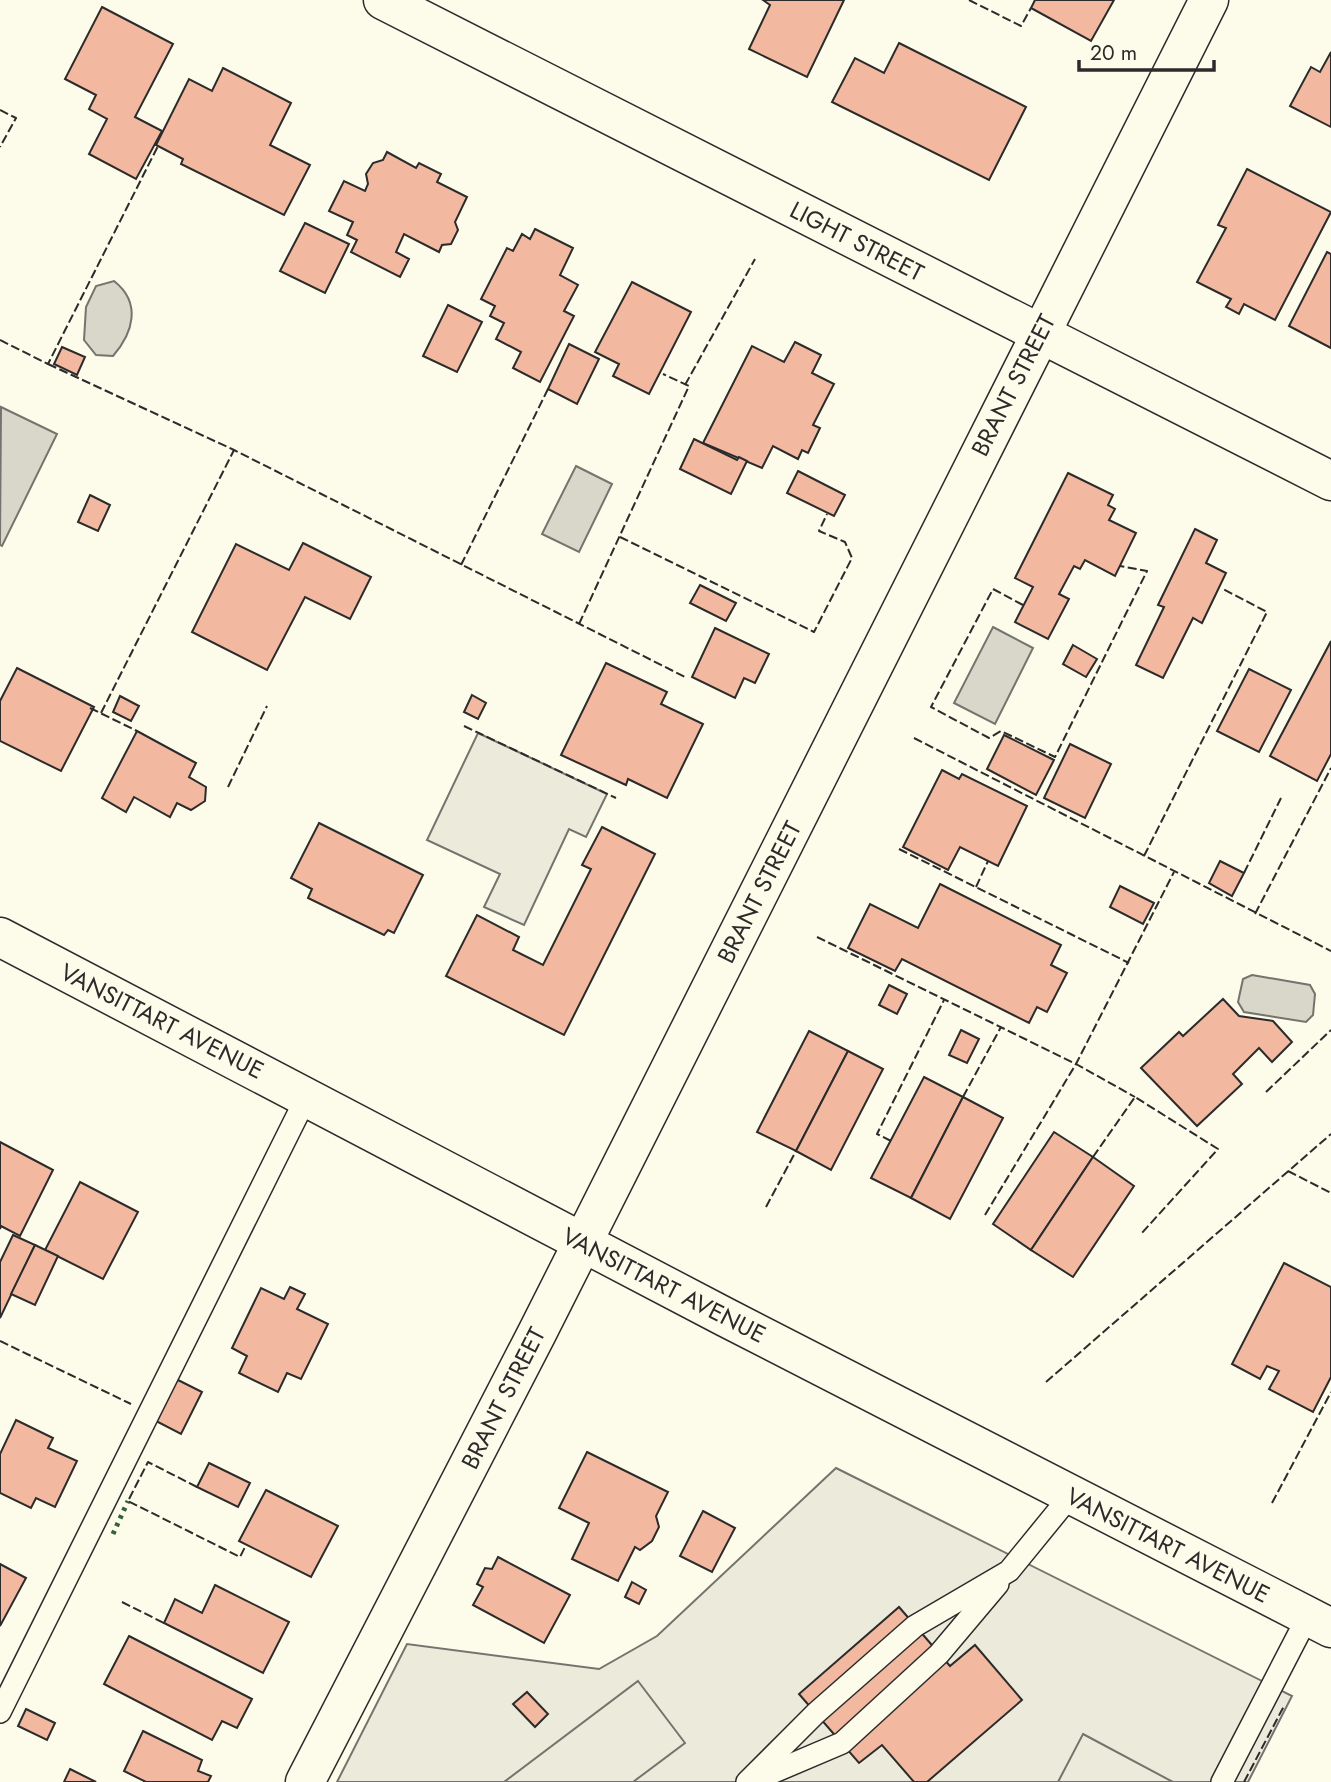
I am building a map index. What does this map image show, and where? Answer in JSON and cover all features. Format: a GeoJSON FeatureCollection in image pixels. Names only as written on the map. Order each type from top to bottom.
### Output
{"type":"FeatureCollection","features":[{"type":"Feature","properties":{"kind":"street","name":"LIGHT STREET"},"geometry":{"type":"LineString","coordinates":[[383,0],[1331,481]]}},
{"type":"Feature","properties":{"kind":"street","name":"BRANT STREET"},"geometry":{"type":"LineString","coordinates":[[305,1782],[583,1243],[1209,0]]}},
{"type":"Feature","properties":{"kind":"street","name":"VANSITTART AVENUE"},"geometry":{"type":"LineString","coordinates":[[0,937],[583,1243],[1320,1622]]}},
{"type":"Feature","properties":{"kind":"lane"},"geometry":{"type":"LineString","coordinates":[[0,1712],[307,1096]]}},
{"type":"Feature","properties":{"kind":"lane"},"geometry":{"type":"LineString","coordinates":[[748,1782],[842,1743],[939,1654],[1071,1495]]}},
{"type":"Feature","properties":{"kind":"lane"},"geometry":{"type":"LineString","coordinates":[[748,1782],[816,1713],[915,1626],[1009,1571]]}},
{"type":"Feature","properties":{"kind":"lane"},"geometry":{"type":"LineString","coordinates":[[1222,1782],[1320,1622]]}},
{"type":"Feature","properties":{"kind":"shaded area"},"geometry":{"type":"Polygon","coordinates":[[[114,281],[128,299],[132,318],[126,338],[113,356],[96,355],[84,340],[86,307],[96,286],[114,281]]]}},
{"type":"Feature","properties":{"kind":"shaded area"},"geometry":{"type":"Polygon","coordinates":[[[1,407],[57,434],[2,546],[0,545],[1,407]]]}},
{"type":"Feature","properties":{"kind":"shaded area"},"geometry":{"type":"Polygon","coordinates":[[[576,466],[612,484],[579,552],[542,534],[576,466]]]}},
{"type":"Feature","properties":{"kind":"shaded area"},"geometry":{"type":"Polygon","coordinates":[[[993,627],[1033,648],[995,724],[954,703],[993,627]]]}},
{"type":"Feature","properties":{"kind":"shaded area"},"geometry":{"type":"Polygon","coordinates":[[[478,733],[607,794],[586,837],[569,829],[524,925],[484,907],[500,874],[427,840],[478,733]]]}},
{"type":"Feature","properties":{"kind":"shaded area"},"geometry":{"type":"Polygon","coordinates":[[[1252,975],[1310,985],[1315,994],[1313,1015],[1306,1022],[1244,1012],[1238,1002],[1243,979],[1252,975]]]}},
{"type":"Feature","properties":{"kind":"shaded area"},"geometry":{"type":"Polygon","coordinates":[[[836,1468],[1292,1696],[1248,1782],[337,1782],[407,1644],[599,1669],[657,1636],[836,1468]]]}},
{"type":"Feature","properties":{"kind":"shaded area"},"geometry":{"type":"Polygon","coordinates":[[[638,1681],[685,1743],[633,1782],[504,1782],[638,1681]]]}},
{"type":"Feature","properties":{"kind":"shaded area"},"geometry":{"type":"Polygon","coordinates":[[[1083,1734],[1173,1782],[1058,1782],[1083,1734]]]}},
{"type":"Feature","properties":{"kind":"building"},"geometry":{"type":"Polygon","coordinates":[[[763,0],[844,0],[807,77],[749,49],[770,5],[763,0]]]}},
{"type":"Feature","properties":{"kind":"building"},"geometry":{"type":"Polygon","coordinates":[[[1035,0],[1114,0],[1091,41],[1031,8],[1035,0]]]}},
{"type":"Feature","properties":{"kind":"building"},"geometry":{"type":"Polygon","coordinates":[[[102,7],[173,44],[135,117],[162,131],[136,179],[89,154],[107,119],[89,109],[96,95],[65,79],[102,7]]]}},
{"type":"Feature","properties":{"kind":"building"},"geometry":{"type":"Polygon","coordinates":[[[899,43],[1026,107],[989,180],[832,102],[855,58],[884,73],[899,43]]]}},
{"type":"Feature","properties":{"kind":"building"},"geometry":{"type":"Polygon","coordinates":[[[1331,52],[1331,127],[1290,106],[1311,67],[1320,72],[1331,52]]]}},
{"type":"Feature","properties":{"kind":"building"},"geometry":{"type":"Polygon","coordinates":[[[223,68],[291,103],[270,145],[310,165],[284,215],[181,164],[183,159],[156,145],[189,79],[212,91],[223,68]]]}},
{"type":"Feature","properties":{"kind":"building"},"geometry":{"type":"Polygon","coordinates":[[[387,152],[416,168],[419,163],[441,174],[437,182],[467,197],[455,222],[458,230],[451,244],[442,245],[439,252],[404,234],[396,252],[409,259],[400,277],[351,252],[357,240],[347,235],[353,222],[329,211],[344,181],[365,191],[368,184],[366,174],[373,163],[383,160],[387,152]]]}},
{"type":"Feature","properties":{"kind":"building"},"geometry":{"type":"Polygon","coordinates":[[[1247,169],[1331,212],[1275,320],[1244,304],[1239,314],[1226,307],[1231,299],[1197,282],[1226,228],[1218,225],[1247,169]]]}},
{"type":"Feature","properties":{"kind":"building"},"geometry":{"type":"Polygon","coordinates":[[[305,223],[349,244],[325,293],[280,271],[305,223]]]}},
{"type":"Feature","properties":{"kind":"building"},"geometry":{"type":"Polygon","coordinates":[[[535,229],[573,248],[560,275],[578,285],[564,311],[574,316],[540,382],[513,368],[521,352],[496,339],[504,323],[490,316],[495,306],[481,299],[507,248],[513,251],[522,234],[530,239],[535,229]]]}},
{"type":"Feature","properties":{"kind":"building"},"geometry":{"type":"Polygon","coordinates":[[[1327,252],[1331,254],[1331,348],[1289,326],[1327,252]]]}},
{"type":"Feature","properties":{"kind":"building"},"geometry":{"type":"Polygon","coordinates":[[[632,282],[691,312],[649,394],[613,376],[619,364],[595,352],[632,282]]]}},
{"type":"Feature","properties":{"kind":"building"},"geometry":{"type":"Polygon","coordinates":[[[448,305],[482,322],[457,372],[423,356],[448,305]]]}},
{"type":"Feature","properties":{"kind":"building"},"geometry":{"type":"Polygon","coordinates":[[[795,342],[821,355],[812,373],[834,384],[813,425],[820,428],[808,453],[802,450],[798,459],[773,446],[762,468],[703,443],[752,346],[784,362],[795,342]]]}},
{"type":"Feature","properties":{"kind":"building"},"geometry":{"type":"Polygon","coordinates":[[[569,344],[599,359],[577,404],[548,389],[569,344]]]}},
{"type":"Feature","properties":{"kind":"building"},"geometry":{"type":"Polygon","coordinates":[[[62,347],[85,357],[77,375],[54,364],[62,347]]]}},
{"type":"Feature","properties":{"kind":"building"},"geometry":{"type":"Polygon","coordinates":[[[694,439],[737,460],[739,457],[747,461],[731,494],[680,469],[694,439]]]}},
{"type":"Feature","properties":{"kind":"building"},"geometry":{"type":"Polygon","coordinates":[[[798,471],[845,495],[834,516],[787,493],[798,471]]]}},
{"type":"Feature","properties":{"kind":"building"},"geometry":{"type":"Polygon","coordinates":[[[1068,473],[1113,495],[1108,505],[1115,509],[1109,520],[1136,533],[1115,576],[1085,560],[1080,569],[1074,566],[1059,594],[1069,599],[1048,639],[1015,622],[1033,587],[1015,578],[1068,473]]]}},
{"type":"Feature","properties":{"kind":"building"},"geometry":{"type":"Polygon","coordinates":[[[90,495],[110,505],[98,531],[78,522],[90,495]]]}},
{"type":"Feature","properties":{"kind":"building"},"geometry":{"type":"Polygon","coordinates":[[[1195,529],[1217,540],[1206,563],[1226,573],[1202,623],[1193,618],[1163,678],[1136,665],[1164,607],[1158,605],[1195,529]]]}},
{"type":"Feature","properties":{"kind":"building"},"geometry":{"type":"Polygon","coordinates":[[[303,543],[371,577],[350,619],[305,597],[267,670],[192,632],[236,544],[289,570],[303,543]]]}},
{"type":"Feature","properties":{"kind":"building"},"geometry":{"type":"Polygon","coordinates":[[[700,585],[736,603],[726,621],[690,603],[700,585]]]}},
{"type":"Feature","properties":{"kind":"building"},"geometry":{"type":"Polygon","coordinates":[[[715,628],[769,654],[755,683],[744,678],[735,698],[692,677],[715,628]]]}},
{"type":"Feature","properties":{"kind":"building"},"geometry":{"type":"Polygon","coordinates":[[[1331,641],[1331,754],[1317,781],[1270,756],[1331,641]]]}},
{"type":"Feature","properties":{"kind":"building"},"geometry":{"type":"Polygon","coordinates":[[[1073,645],[1097,659],[1086,677],[1063,664],[1073,645]]]}},
{"type":"Feature","properties":{"kind":"building"},"geometry":{"type":"Polygon","coordinates":[[[606,663],[667,692],[661,704],[703,724],[667,798],[628,779],[626,785],[561,755],[606,663]]]}},
{"type":"Feature","properties":{"kind":"building"},"geometry":{"type":"Polygon","coordinates":[[[17,668],[94,707],[61,771],[0,741],[0,701],[17,668]]]}},
{"type":"Feature","properties":{"kind":"building"},"geometry":{"type":"Polygon","coordinates":[[[1249,669],[1291,690],[1259,752],[1217,731],[1249,669]]]}},
{"type":"Feature","properties":{"kind":"building"},"geometry":{"type":"Polygon","coordinates":[[[472,695],[486,703],[478,719],[464,712],[472,695]]]}},
{"type":"Feature","properties":{"kind":"building"},"geometry":{"type":"Polygon","coordinates":[[[120,696],[139,706],[131,721],[113,712],[120,696]]]}},
{"type":"Feature","properties":{"kind":"building"},"geometry":{"type":"Polygon","coordinates":[[[137,731],[196,763],[189,777],[206,787],[205,801],[191,810],[177,803],[170,817],[134,797],[126,812],[102,798],[137,731]]]}},
{"type":"Feature","properties":{"kind":"building"},"geometry":{"type":"Polygon","coordinates":[[[1004,735],[1054,760],[1036,795],[987,769],[1004,735]]]}},
{"type":"Feature","properties":{"kind":"building"},"geometry":{"type":"Polygon","coordinates":[[[1070,744],[1111,764],[1085,818],[1044,798],[1070,744]]]}},
{"type":"Feature","properties":{"kind":"building"},"geometry":{"type":"Polygon","coordinates":[[[942,770],[959,779],[962,774],[1027,806],[998,866],[960,847],[948,870],[903,847],[942,770]]]}},
{"type":"Feature","properties":{"kind":"building"},"geometry":{"type":"Polygon","coordinates":[[[319,823],[423,875],[394,933],[388,930],[384,935],[308,898],[312,889],[291,878],[319,823]]]}},
{"type":"Feature","properties":{"kind":"building"},"geometry":{"type":"Polygon","coordinates":[[[602,827],[655,854],[564,1035],[446,976],[477,915],[519,937],[513,950],[543,965],[591,869],[582,865],[602,827]]]}},
{"type":"Feature","properties":{"kind":"building"},"geometry":{"type":"Polygon","coordinates":[[[1220,861],[1244,873],[1232,896],[1209,883],[1220,861]]]}},
{"type":"Feature","properties":{"kind":"building"},"geometry":{"type":"Polygon","coordinates":[[[940,884],[1061,945],[1051,965],[1067,973],[1047,1012],[1037,1007],[1029,1023],[902,959],[895,971],[848,948],[870,904],[918,928],[940,884]]]}},
{"type":"Feature","properties":{"kind":"building"},"geometry":{"type":"Polygon","coordinates":[[[1120,886],[1154,903],[1143,924],[1110,907],[1120,886]]]}},
{"type":"Feature","properties":{"kind":"building"},"geometry":{"type":"Polygon","coordinates":[[[889,985],[907,994],[897,1014],[879,1005],[889,985]]]}},
{"type":"Feature","properties":{"kind":"building"},"geometry":{"type":"Polygon","coordinates":[[[1223,999],[1239,1016],[1273,1021],[1292,1042],[1272,1062],[1259,1048],[1233,1074],[1242,1084],[1197,1126],[1141,1068],[1179,1032],[1183,1036],[1223,999]]]}},
{"type":"Feature","properties":{"kind":"building"},"geometry":{"type":"Polygon","coordinates":[[[961,1030],[979,1039],[967,1063],[949,1055],[961,1030]]]}},
{"type":"Feature","properties":{"kind":"building"},"geometry":{"type":"Polygon","coordinates":[[[809,1031],[848,1051],[796,1151],[757,1132],[809,1031]]]}},
{"type":"Feature","properties":{"kind":"building"},"geometry":{"type":"Polygon","coordinates":[[[848,1051],[883,1069],[831,1170],[796,1151],[848,1051]]]}},
{"type":"Feature","properties":{"kind":"building"},"geometry":{"type":"Polygon","coordinates":[[[924,1077],[963,1097],[911,1198],[871,1178],[924,1077]]]}},
{"type":"Feature","properties":{"kind":"building"},"geometry":{"type":"Polygon","coordinates":[[[963,1097],[1003,1118],[950,1219],[911,1198],[963,1097]]]}},
{"type":"Feature","properties":{"kind":"building"},"geometry":{"type":"Polygon","coordinates":[[[1054,1132],[1093,1157],[1031,1250],[993,1224],[1054,1132]]]}},
{"type":"Feature","properties":{"kind":"building"},"geometry":{"type":"Polygon","coordinates":[[[0,1142],[53,1170],[20,1236],[1,1226],[0,1229],[0,1142]]]}},
{"type":"Feature","properties":{"kind":"building"},"geometry":{"type":"Polygon","coordinates":[[[1093,1157],[1134,1186],[1073,1277],[1031,1250],[1093,1157]]]}},
{"type":"Feature","properties":{"kind":"building"},"geometry":{"type":"Polygon","coordinates":[[[80,1182],[138,1212],[103,1279],[45,1250],[80,1182]]]}},
{"type":"Feature","properties":{"kind":"building"},"geometry":{"type":"Polygon","coordinates":[[[13,1235],[35,1245],[0,1318],[0,1262],[13,1235]]]}},
{"type":"Feature","properties":{"kind":"building"},"geometry":{"type":"Polygon","coordinates":[[[35,1245],[58,1256],[35,1305],[11,1294],[35,1245]]]}},
{"type":"Feature","properties":{"kind":"building"},"geometry":{"type":"Polygon","coordinates":[[[1284,1263],[1331,1287],[1331,1377],[1313,1412],[1269,1389],[1279,1371],[1267,1366],[1260,1379],[1232,1364],[1284,1263]]]}},
{"type":"Feature","properties":{"kind":"building"},"geometry":{"type":"Polygon","coordinates":[[[290,1287],[305,1294],[297,1309],[328,1324],[301,1379],[287,1373],[278,1392],[239,1373],[247,1356],[232,1348],[261,1288],[284,1299],[290,1287]]]}},
{"type":"Feature","properties":{"kind":"building"},"geometry":{"type":"Polygon","coordinates":[[[176,1379],[202,1392],[181,1434],[156,1421],[176,1379]]]}},
{"type":"Feature","properties":{"kind":"building"},"geometry":{"type":"Polygon","coordinates":[[[16,1420],[53,1438],[48,1448],[77,1461],[55,1507],[36,1498],[31,1508],[0,1493],[0,1454],[16,1420]]]}},
{"type":"Feature","properties":{"kind":"building"},"geometry":{"type":"Polygon","coordinates":[[[587,1452],[668,1492],[656,1516],[659,1527],[652,1541],[640,1550],[635,1547],[618,1581],[572,1559],[589,1523],[559,1508],[587,1452]]]}},
{"type":"Feature","properties":{"kind":"building"},"geometry":{"type":"Polygon","coordinates":[[[209,1463],[250,1483],[238,1507],[197,1487],[209,1463]]]}},
{"type":"Feature","properties":{"kind":"building"},"geometry":{"type":"Polygon","coordinates":[[[266,1490],[338,1526],[311,1577],[239,1541],[266,1490]]]}},
{"type":"Feature","properties":{"kind":"building"},"geometry":{"type":"Polygon","coordinates":[[[703,1511],[735,1528],[712,1572],[680,1556],[703,1511]]]}},
{"type":"Feature","properties":{"kind":"building"},"geometry":{"type":"Polygon","coordinates":[[[498,1557],[570,1595],[544,1643],[473,1605],[483,1587],[477,1584],[485,1568],[492,1569],[498,1557]]]}},
{"type":"Feature","properties":{"kind":"building"},"geometry":{"type":"Polygon","coordinates":[[[0,1564],[26,1578],[0,1626],[0,1564]]]}},
{"type":"Feature","properties":{"kind":"building"},"geometry":{"type":"Polygon","coordinates":[[[632,1582],[646,1590],[639,1604],[625,1597],[632,1582]]]}},
{"type":"Feature","properties":{"kind":"building"},"geometry":{"type":"Polygon","coordinates":[[[215,1585],[289,1622],[263,1673],[164,1623],[175,1599],[202,1613],[215,1585]]]}},
{"type":"Feature","properties":{"kind":"building"},"geometry":{"type":"Polygon","coordinates":[[[899,1607],[950,1666],[975,1645],[1022,1700],[927,1782],[914,1782],[882,1745],[859,1763],[799,1694],[899,1607]]]}},
{"type":"Feature","properties":{"kind":"building"},"geometry":{"type":"Polygon","coordinates":[[[129,1636],[252,1699],[237,1728],[222,1721],[212,1740],[104,1684],[129,1636]]]}},
{"type":"Feature","properties":{"kind":"building"},"geometry":{"type":"Polygon","coordinates":[[[527,1692],[548,1714],[535,1727],[513,1704],[527,1692]]]}},
{"type":"Feature","properties":{"kind":"building"},"geometry":{"type":"Polygon","coordinates":[[[26,1709],[55,1723],[47,1740],[18,1726],[26,1709]]]}},
{"type":"Feature","properties":{"kind":"building"},"geometry":{"type":"Polygon","coordinates":[[[143,1731],[202,1760],[198,1771],[211,1776],[208,1782],[146,1782],[124,1771],[143,1731]]]}},
{"type":"Feature","properties":{"kind":"building"},"geometry":{"type":"Polygon","coordinates":[[[70,1769],[96,1782],[64,1782],[70,1769]]]}},
{"type":"Feature","properties":{"kind":"hedge"},"geometry":{"type":"LineString","coordinates":[[113,1534],[128,1501]]}},
{"type":"Feature","properties":{"kind":"fence"},"geometry":{"type":"LineString","coordinates":[[969,0],[1021,26],[1031,8]]}},
{"type":"Feature","properties":{"kind":"fence"},"geometry":{"type":"LineString","coordinates":[[0,110],[16,118],[0,147]]}},
{"type":"Feature","properties":{"kind":"fence"},"geometry":{"type":"LineString","coordinates":[[0,340],[48,364],[158,146]]}},
{"type":"Feature","properties":{"kind":"fence"},"geometry":{"type":"LineString","coordinates":[[685,385],[755,259]]}},
{"type":"Feature","properties":{"kind":"fence"},"geometry":{"type":"LineString","coordinates":[[48,364],[234,450],[687,678]]}},
{"type":"Feature","properties":{"kind":"fence"},"geometry":{"type":"LineString","coordinates":[[579,624],[689,386],[663,374]]}},
{"type":"Feature","properties":{"kind":"fence"},"geometry":{"type":"LineString","coordinates":[[461,565],[548,389]]}},
{"type":"Feature","properties":{"kind":"fence"},"geometry":{"type":"LineString","coordinates":[[101,713],[234,450]]}},
{"type":"Feature","properties":{"kind":"fence"},"geometry":{"type":"LineString","coordinates":[[620,537],[814,632],[852,558],[845,542],[819,531],[827,514]]}},
{"type":"Feature","properties":{"kind":"fence"},"geometry":{"type":"LineString","coordinates":[[1023,605],[993,589],[931,707],[989,738],[1001,731],[1055,757],[1147,571],[1120,566]]}},
{"type":"Feature","properties":{"kind":"fence"},"geometry":{"type":"LineString","coordinates":[[1144,856],[1267,612],[1223,589]]}},
{"type":"Feature","properties":{"kind":"fence"},"geometry":{"type":"LineString","coordinates":[[228,787],[267,706]]}},
{"type":"Feature","properties":{"kind":"fence"},"geometry":{"type":"LineString","coordinates":[[90,708],[137,731]]}},
{"type":"Feature","properties":{"kind":"fence"},"geometry":{"type":"LineString","coordinates":[[464,726],[616,798]]}},
{"type":"Feature","properties":{"kind":"fence"},"geometry":{"type":"LineString","coordinates":[[914,738],[1331,951]]}},
{"type":"Feature","properties":{"kind":"fence"},"geometry":{"type":"LineString","coordinates":[[1255,914],[1331,768]]}},
{"type":"Feature","properties":{"kind":"fence"},"geometry":{"type":"LineString","coordinates":[[1244,873],[1281,798]]}},
{"type":"Feature","properties":{"kind":"fence"},"geometry":{"type":"LineString","coordinates":[[899,849],[1129,963]]}},
{"type":"Feature","properties":{"kind":"fence"},"geometry":{"type":"LineString","coordinates":[[976,887],[988,861]]}},
{"type":"Feature","properties":{"kind":"fence"},"geometry":{"type":"LineString","coordinates":[[985,1215],[1076,1064],[1174,872]]}},
{"type":"Feature","properties":{"kind":"fence"},"geometry":{"type":"LineString","coordinates":[[817,937],[1076,1064],[1135,1097]]}},
{"type":"Feature","properties":{"kind":"fence"},"geometry":{"type":"LineString","coordinates":[[891,1141],[877,1134],[944,1000]]}},
{"type":"Feature","properties":{"kind":"fence"},"geometry":{"type":"LineString","coordinates":[[963,1097],[1001,1027]]}},
{"type":"Feature","properties":{"kind":"fence"},"geometry":{"type":"LineString","coordinates":[[1266,1092],[1331,1030]]}},
{"type":"Feature","properties":{"kind":"fence"},"geometry":{"type":"LineString","coordinates":[[1093,1157],[1135,1097],[1218,1149],[1141,1234]]}},
{"type":"Feature","properties":{"kind":"fence"},"geometry":{"type":"LineString","coordinates":[[1046,1382],[1331,1134]]}},
{"type":"Feature","properties":{"kind":"fence"},"geometry":{"type":"LineString","coordinates":[[766,1207],[796,1151]]}},
{"type":"Feature","properties":{"kind":"fence"},"geometry":{"type":"LineString","coordinates":[[1288,1171],[1331,1193]]}},
{"type":"Feature","properties":{"kind":"fence"},"geometry":{"type":"LineString","coordinates":[[0,1341],[131,1404]]}},
{"type":"Feature","properties":{"kind":"fence"},"geometry":{"type":"LineString","coordinates":[[1272,1503],[1331,1392]]}},
{"type":"Feature","properties":{"kind":"fence"},"geometry":{"type":"LineString","coordinates":[[197,1487],[148,1462],[128,1501],[240,1557],[246,1545]]}},
{"type":"Feature","properties":{"kind":"fence"},"geometry":{"type":"LineString","coordinates":[[122,1602],[164,1623]]}},
{"type":"Feature","properties":{"kind":"fence"},"geometry":{"type":"LineString","coordinates":[[1244,1782],[1284,1706]]}}]}
